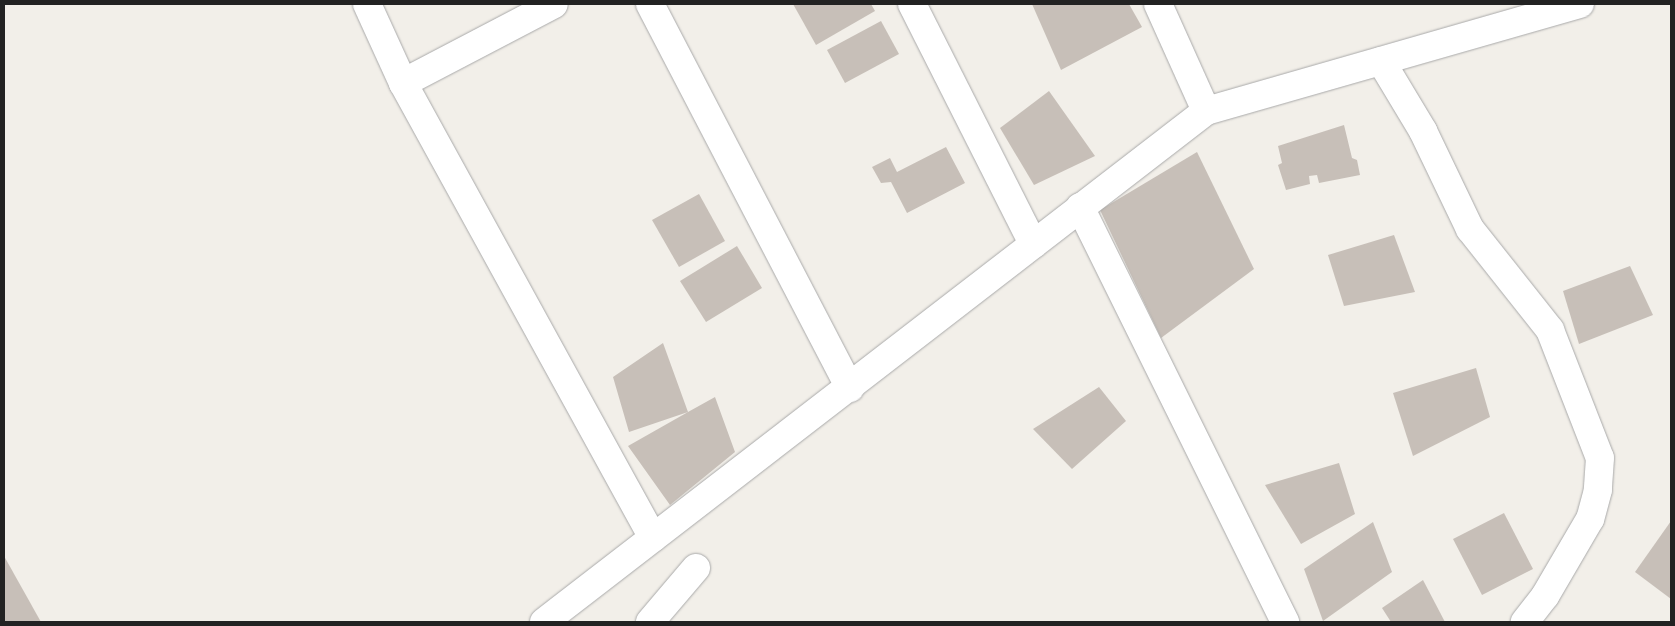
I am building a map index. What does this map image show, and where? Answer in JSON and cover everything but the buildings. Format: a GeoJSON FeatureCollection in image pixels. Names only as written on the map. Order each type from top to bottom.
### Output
{"type":"FeatureCollection","features":[{"type":"Feature","properties":{"kind":"street"},"geometry":{"type":"LineString","coordinates":[[367,4],[403,83],[653,538]]}},
{"type":"Feature","properties":{"kind":"street"},"geometry":{"type":"LineString","coordinates":[[403,83],[554,4]]}},
{"type":"Feature","properties":{"kind":"street"},"geometry":{"type":"LineString","coordinates":[[650,4],[850,388]]}},
{"type":"Feature","properties":{"kind":"street"},"geometry":{"type":"LineString","coordinates":[[912,4],[1032,244]]}},
{"type":"Feature","properties":{"kind":"street"},"geometry":{"type":"LineString","coordinates":[[1158,4],[1206,111]]}},
{"type":"Feature","properties":{"kind":"street"},"geometry":{"type":"LineString","coordinates":[[544,622],[850,388],[1032,244],[1206,111],[1580,4]]}},
{"type":"Feature","properties":{"kind":"street"},"geometry":{"type":"LineString","coordinates":[[1381,60],[1423,131],[1470,229],[1550,330],[1600,458],[1598,490],[1590,519],[1550,588],[1525,622]]}},
{"type":"Feature","properties":{"kind":"street"},"geometry":{"type":"LineString","coordinates":[[1080,207],[1285,622]]}},
{"type":"Feature","properties":{"kind":"street"},"geometry":{"type":"LineString","coordinates":[[650,622],[696,568]]}}]}
